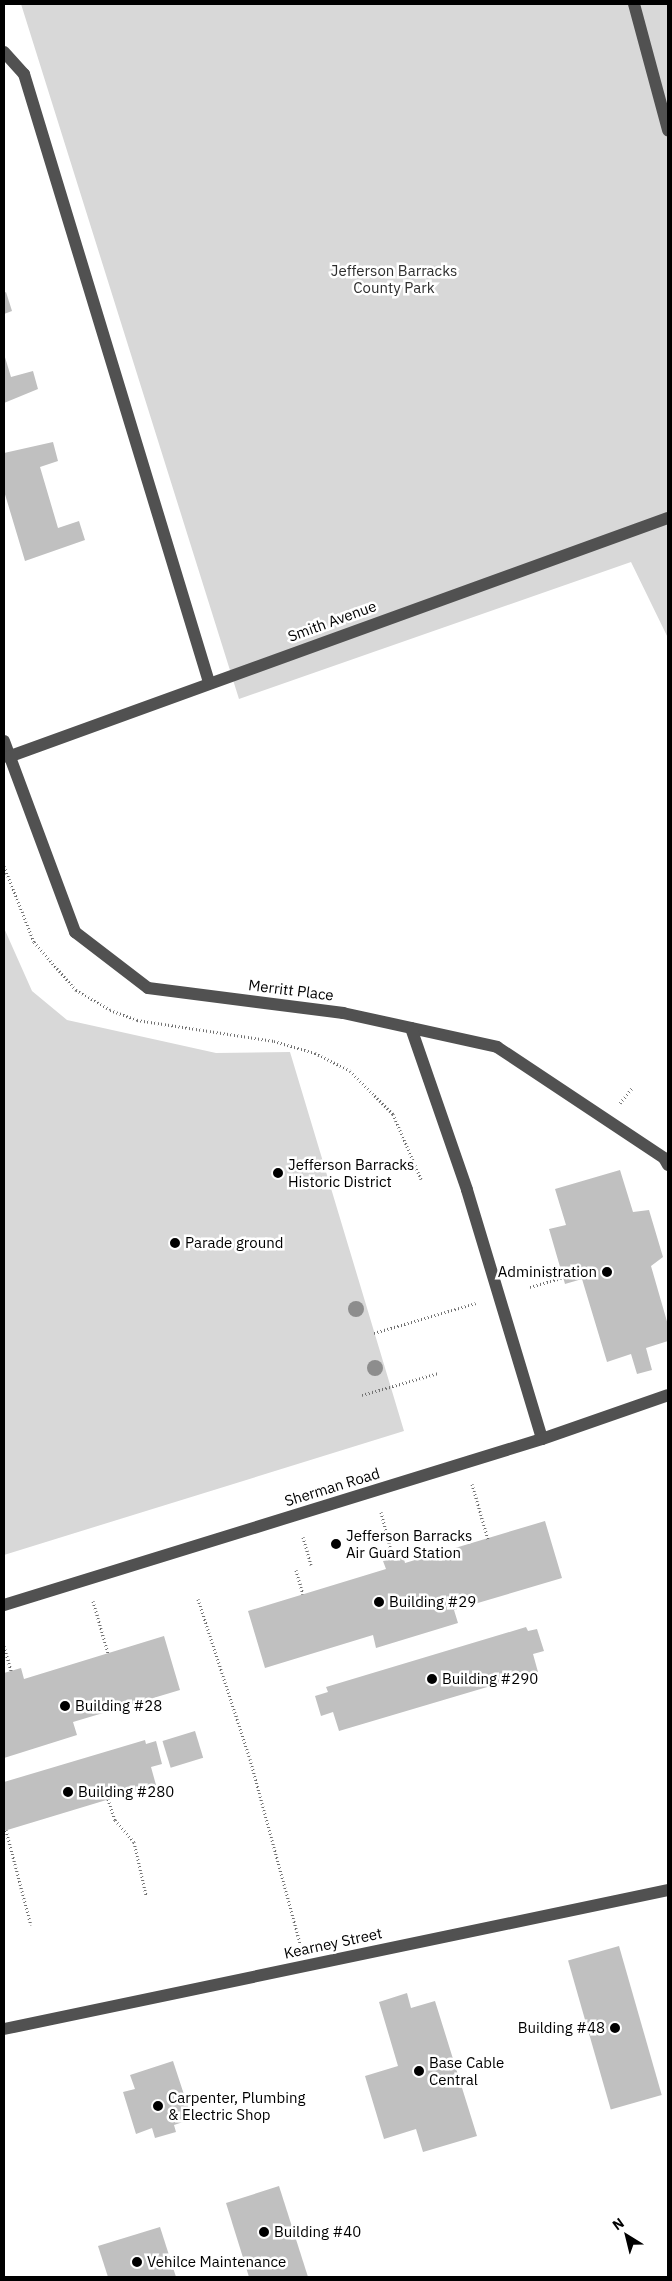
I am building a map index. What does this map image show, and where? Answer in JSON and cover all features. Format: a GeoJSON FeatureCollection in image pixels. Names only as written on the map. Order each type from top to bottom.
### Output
{"type":"FeatureCollection","features":[{"type":"Feature","properties":{"kind":"street"},"geometry":{"type":"LineString","coordinates":[[634,4],[668,130]]}},
{"type":"Feature","properties":{"kind":"street"},"geometry":{"type":"LineString","coordinates":[[4,52],[24,74],[209,682]]}},
{"type":"Feature","properties":{"kind":"street","name":"Smith Avenue"},"geometry":{"type":"LineString","coordinates":[[8,757],[209,682],[668,518]]}},
{"type":"Feature","properties":{"kind":"street","name":"Merritt Place"},"geometry":{"type":"LineString","coordinates":[[4,742],[8,757],[75,932],[148,988],[343,1013],[497,1047],[664,1158],[668,1165]]}},
{"type":"Feature","properties":{"kind":"street"},"geometry":{"type":"LineString","coordinates":[[411,1028],[467,1190],[542,1439]]}},
{"type":"Feature","properties":{"kind":"street","name":"Sherman Road"},"geometry":{"type":"LineString","coordinates":[[4,1606],[466,1461],[542,1439],[668,1395]]}},
{"type":"Feature","properties":{"kind":"street","name":"Kearney Street"},"geometry":{"type":"LineString","coordinates":[[4,2029],[668,1890]]}},
{"type":"Feature","properties":{"kind":"path"},"geometry":{"type":"LineString","coordinates":[[4,866],[34,942],[76,990],[110,1010],[137,1020],[274,1041],[314,1053],[350,1071],[392,1114],[421,1179]]}},
{"type":"Feature","properties":{"kind":"path"},"geometry":{"type":"LineString","coordinates":[[619,1104],[632,1088]]}},
{"type":"Feature","properties":{"kind":"path"},"geometry":{"type":"LineString","coordinates":[[530,1287],[564,1277]]}},
{"type":"Feature","properties":{"kind":"path"},"geometry":{"type":"LineString","coordinates":[[374,1333],[476,1303]]}},
{"type":"Feature","properties":{"kind":"path"},"geometry":{"type":"LineString","coordinates":[[362,1395],[438,1373]]}},
{"type":"Feature","properties":{"kind":"path"},"geometry":{"type":"LineString","coordinates":[[466,1461],[488,1538]]}},
{"type":"Feature","properties":{"kind":"path"},"geometry":{"type":"LineString","coordinates":[[374,1491],[393,1558]]}},
{"type":"Feature","properties":{"kind":"path"},"geometry":{"type":"LineString","coordinates":[[296,1515],[311,1565]]}},
{"type":"Feature","properties":{"kind":"path"},"geometry":{"type":"LineString","coordinates":[[296,1570],[303,1594]]}},
{"type":"Feature","properties":{"kind":"path"},"geometry":{"type":"LineString","coordinates":[[87,1580],[108,1653]]}},
{"type":"Feature","properties":{"kind":"path"},"geometry":{"type":"LineString","coordinates":[[198,1598],[250,1759],[306,1966]]}},
{"type":"Feature","properties":{"kind":"path"},"geometry":{"type":"LineString","coordinates":[[4,1646],[11,1671]]}},
{"type":"Feature","properties":{"kind":"path"},"geometry":{"type":"LineString","coordinates":[[108,1800],[115,1820],[134,1842],[146,1895]]}},
{"type":"Feature","properties":{"kind":"path"},"geometry":{"type":"LineString","coordinates":[[6,1830],[30,1925]]}},
{"type":"Feature","properties":{"kind":"green space","name":"Jefferson Barracks County Park"},"geometry":{"type":"Polygon","coordinates":[[[21,4],[668,4],[668,638],[631,562],[239,699],[21,4]]]}},
{"type":"Feature","properties":{"kind":"green space","name":"Parade ground"},"geometry":{"type":"Polygon","coordinates":[[[4,928],[32,991],[67,1020],[216,1053],[290,1052],[404,1431],[4,1555],[4,928]]]}},
{"type":"Feature","properties":{"kind":"building"},"geometry":{"type":"Polygon","coordinates":[[[6,292],[12,311],[4,314],[4,293],[6,292]]]}},
{"type":"Feature","properties":{"kind":"building"},"geometry":{"type":"Polygon","coordinates":[[[4,354],[11,377],[33,371],[38,389],[4,403],[4,354]]]}},
{"type":"Feature","properties":{"kind":"building"},"geometry":{"type":"Polygon","coordinates":[[[53,442],[58,461],[40,467],[58,528],[79,521],[85,540],[25,561],[4,491],[4,453],[53,442]]]}},
{"type":"Feature","properties":{"kind":"building","name":"Administration"},"geometry":{"type":"Polygon","coordinates":[[[620,1170],[633,1212],[649,1210],[663,1257],[651,1266],[668,1325],[668,1341],[646,1348],[652,1370],[637,1374],[631,1354],[607,1362],[582,1279],[565,1284],[549,1229],[566,1225],[555,1189],[620,1170]]]}},
{"type":"Feature","properties":{"kind":"building","name":"Building #29"},"geometry":{"type":"Polygon","coordinates":[[[545,1521],[562,1578],[454,1610],[458,1623],[376,1648],[373,1635],[265,1668],[248,1611],[386,1569],[383,1561],[403,1555],[405,1563],[545,1521]]]}},
{"type":"Feature","properties":{"kind":"building","name":"Building #290"},"geometry":{"type":"Polygon","coordinates":[[[526,1627],[528,1631],[537,1629],[544,1651],[533,1654],[538,1672],[339,1731],[333,1712],[321,1716],[315,1696],[328,1692],[326,1687],[526,1627]]]}},
{"type":"Feature","properties":{"kind":"building","name":"Building #28"},"geometry":{"type":"Polygon","coordinates":[[[164,1636],[180,1690],[73,1722],[77,1735],[4,1758],[4,1673],[21,1668],[24,1679],[164,1636]]]}},
{"type":"Feature","properties":{"kind":"building"},"geometry":{"type":"Polygon","coordinates":[[[195,1731],[203,1758],[171,1768],[162,1741],[195,1731]]]}},
{"type":"Feature","properties":{"kind":"building","name":"Building #280"},"geometry":{"type":"Polygon","coordinates":[[[145,1740],[146,1744],[156,1741],[162,1764],[151,1767],[156,1785],[4,1831],[4,1782],[145,1740]]]}},
{"type":"Feature","properties":{"kind":"building","name":"Building #48"},"geometry":{"type":"Polygon","coordinates":[[[619,1946],[662,2095],[611,2110],[568,1961],[619,1946]]]}},
{"type":"Feature","properties":{"kind":"building","name":"Base Cable Central"},"geometry":{"type":"Polygon","coordinates":[[[407,1993],[411,2008],[435,2001],[477,2136],[423,2152],[416,2129],[384,2139],[365,2076],[398,2066],[379,2002],[407,1993]]]}},
{"type":"Feature","properties":{"kind":"building","name":"Carpenter, Plumbing & Electric Shop"},"geometry":{"type":"Polygon","coordinates":[[[173,2061],[192,2119],[174,2125],[176,2132],[155,2138],[152,2128],[136,2134],[123,2092],[135,2089],[130,2075],[173,2061]]]}},
{"type":"Feature","properties":{"kind":"building","name":"Building #40"},"geometry":{"type":"Polygon","coordinates":[[[279,2186],[308,2277],[249,2277],[226,2203],[279,2186]]]}},
{"type":"Feature","properties":{"kind":"building","name":"Vehilce Maintenance"},"geometry":{"type":"Polygon","coordinates":[[[160,2227],[176,2277],[108,2277],[98,2246],[160,2227]]]}},
{"type":"Feature","properties":{"kind":"place","name":"Jefferson Barracks Historic District"},"geometry":{"type":"Point","coordinates":[278,1173]}},
{"type":"Feature","properties":{"kind":"place","name":"Parade ground"},"geometry":{"type":"Point","coordinates":[175,1243]}},
{"type":"Feature","properties":{"kind":"place","name":"Administration"},"geometry":{"type":"Point","coordinates":[607,1272]}},
{"type":"Feature","properties":{"kind":"place","name":"Jefferson Barracks Air Guard Station"},"geometry":{"type":"Point","coordinates":[336,1544]}},
{"type":"Feature","properties":{"kind":"place","name":"Building #29"},"geometry":{"type":"Point","coordinates":[379,1602]}},
{"type":"Feature","properties":{"kind":"place","name":"Building #290"},"geometry":{"type":"Point","coordinates":[432,1679]}},
{"type":"Feature","properties":{"kind":"place","name":"Building #28"},"geometry":{"type":"Point","coordinates":[65,1706]}},
{"type":"Feature","properties":{"kind":"place","name":"Building #280"},"geometry":{"type":"Point","coordinates":[68,1792]}},
{"type":"Feature","properties":{"kind":"place","name":"Building #48"},"geometry":{"type":"Point","coordinates":[615,2028]}},
{"type":"Feature","properties":{"kind":"place","name":"Base Cable Central"},"geometry":{"type":"Point","coordinates":[419,2071]}},
{"type":"Feature","properties":{"kind":"place","name":"Carpenter, Plumbing & Electric Shop"},"geometry":{"type":"Point","coordinates":[158,2106]}},
{"type":"Feature","properties":{"kind":"place","name":"Building #40"},"geometry":{"type":"Point","coordinates":[264,2232]}},
{"type":"Feature","properties":{"kind":"place","name":"Vehilce Maintenance"},"geometry":{"type":"Point","coordinates":[137,2262]}}]}
